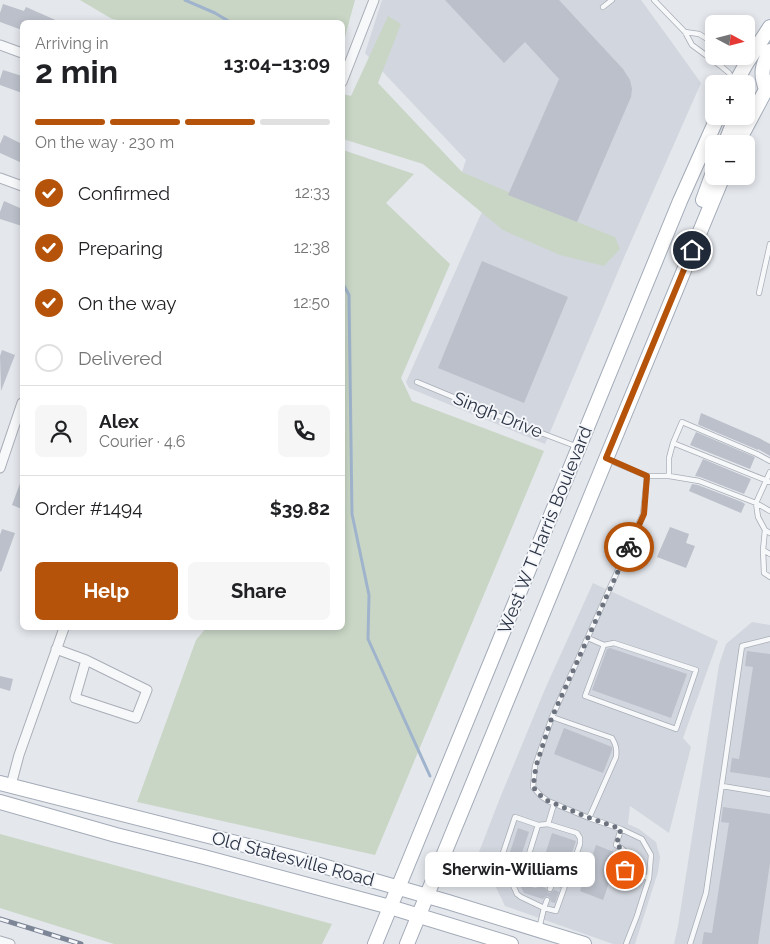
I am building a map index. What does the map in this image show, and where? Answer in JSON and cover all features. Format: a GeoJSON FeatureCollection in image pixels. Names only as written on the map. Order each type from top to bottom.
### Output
{"type":"FeatureCollection","features":[{"type":"Feature","properties":{"kind":"main road"},"geometry":{"type":"LineString","coordinates":[[755,44],[770,27]]}},
{"type":"Feature","properties":{"kind":"main road"},"geometry":{"type":"LineString","coordinates":[[742,135],[769,88],[762,76],[765,61],[770,51]]}},
{"type":"Feature","properties":{"kind":"main road","name":"West W T Harris Boulevard"},"geometry":{"type":"LineString","coordinates":[[375,944],[680,201],[714,125]]}},
{"type":"Feature","properties":{"kind":"main road"},"geometry":{"type":"LineString","coordinates":[[684,268],[709,185]]}},
{"type":"Feature","properties":{"kind":"main road","name":"West W T Harris Boulevard"},"geometry":{"type":"LineString","coordinates":[[408,944],[719,185]]}},
{"type":"Feature","properties":{"kind":"main road","name":"Old Statesville Road"},"geometry":{"type":"LineString","coordinates":[[5,784],[295,858],[584,944]]}},
{"type":"Feature","properties":{"kind":"main road","name":"Old Statesville Road"},"geometry":{"type":"LineString","coordinates":[[0,802],[116,835],[390,907],[511,944]]}},
{"type":"Feature","properties":{"kind":"street"},"geometry":{"type":"LineString","coordinates":[[345,74],[374,0]]}},
{"type":"Feature","properties":{"kind":"street"},"geometry":{"type":"LineString","coordinates":[[0,45],[20,52]]}},
{"type":"Feature","properties":{"kind":"street"},"geometry":{"type":"LineString","coordinates":[[0,178],[20,185]]}},
{"type":"Feature","properties":{"kind":"street"},"geometry":{"type":"LineString","coordinates":[[0,468],[20,409]]}},
{"type":"Feature","properties":{"kind":"street"},"geometry":{"type":"LineString","coordinates":[[5,784],[19,755],[63,630]]}},
{"type":"Feature","properties":{"kind":"street"},"geometry":{"type":"LineString","coordinates":[[56,649],[86,660],[147,690],[136,718],[75,698],[86,660]]}},
{"type":"Feature","properties":{"kind":"street"},"geometry":{"type":"LineString","coordinates":[[0,940],[10,944]]}},
{"type":"Feature","properties":{"kind":"lane"},"geometry":{"type":"LineString","coordinates":[[603,7],[612,0]]}},
{"type":"Feature","properties":{"kind":"lane"},"geometry":{"type":"LineString","coordinates":[[654,0],[686,32],[692,45],[722,66],[729,75]]}},
{"type":"Feature","properties":{"kind":"lane"},"geometry":{"type":"LineString","coordinates":[[686,32],[699,34],[705,38]]}},
{"type":"Feature","properties":{"kind":"lane"},"geometry":{"type":"LineString","coordinates":[[759,293],[770,244]]}},
{"type":"Feature","properties":{"kind":"lane","name":"Singh Drive"},"geometry":{"type":"LineString","coordinates":[[416,382],[579,447]]}},
{"type":"Feature","properties":{"kind":"lane"},"geometry":{"type":"LineString","coordinates":[[669,476],[669,458],[682,422],[757,454],[770,462]]}},
{"type":"Feature","properties":{"kind":"lane"},"geometry":{"type":"LineString","coordinates":[[673,443],[768,482]]}},
{"type":"Feature","properties":{"kind":"lane"},"geometry":{"type":"LineString","coordinates":[[606,458],[647,476],[669,476],[699,481],[756,503],[770,511]]}},
{"type":"Feature","properties":{"kind":"lane"},"geometry":{"type":"LineString","coordinates":[[770,472],[768,482],[756,503],[758,517],[768,531],[763,550],[764,573],[770,577]]}},
{"type":"Feature","properties":{"kind":"lane"},"geometry":{"type":"LineString","coordinates":[[626,944],[649,878],[651,855],[642,839],[621,829],[554,804],[541,796],[533,787],[536,766],[552,717],[644,514],[647,476]]}},
{"type":"Feature","properties":{"kind":"lane"},"geometry":{"type":"LineString","coordinates":[[763,550],[770,554]]}},
{"type":"Feature","properties":{"kind":"lane"},"geometry":{"type":"LineString","coordinates":[[588,638],[604,645],[614,643],[696,670],[676,729],[584,696],[604,645]]}},
{"type":"Feature","properties":{"kind":"lane"},"geometry":{"type":"LineString","coordinates":[[690,944],[706,893],[742,646],[770,639]]}},
{"type":"Feature","properties":{"kind":"lane"},"geometry":{"type":"LineString","coordinates":[[552,717],[612,738],[616,744],[616,757],[590,818]]}},
{"type":"Feature","properties":{"kind":"lane"},"geometry":{"type":"LineString","coordinates":[[722,786],[770,794]]}},
{"type":"Feature","properties":{"kind":"lane"},"geometry":{"type":"LineString","coordinates":[[548,824],[554,804]]}},
{"type":"Feature","properties":{"kind":"lane"},"geometry":{"type":"LineString","coordinates":[[515,817],[538,825],[548,824],[577,833],[580,838],[580,844],[556,911],[544,908],[517,894],[512,877],[501,859],[515,817]]}},
{"type":"Feature","properties":{"kind":"lane"},"geometry":{"type":"LineString","coordinates":[[532,860],[529,854],[538,825]]}},
{"type":"Feature","properties":{"kind":"lane"},"geometry":{"type":"LineString","coordinates":[[621,829],[616,845],[627,854],[628,861],[625,870],[649,878]]}},
{"type":"Feature","properties":{"kind":"lane"},"geometry":{"type":"LineString","coordinates":[[508,837],[514,839]]}},
{"type":"Feature","properties":{"kind":"lane"},"geometry":{"type":"LineString","coordinates":[[526,842],[532,844]]}},
{"type":"Feature","properties":{"kind":"lane"},"geometry":{"type":"LineString","coordinates":[[503,852],[510,853]]}},
{"type":"Feature","properties":{"kind":"lane"},"geometry":{"type":"LineString","coordinates":[[522,855],[529,854]]}},
{"type":"Feature","properties":{"kind":"lane"},"geometry":{"type":"LineString","coordinates":[[535,884],[540,875],[565,886]]}},
{"type":"Feature","properties":{"kind":"lane"},"geometry":{"type":"LineString","coordinates":[[550,889],[553,882]]}},
{"type":"Feature","properties":{"kind":"lane"},"geometry":{"type":"LineString","coordinates":[[528,900],[530,895]]}},
{"type":"Feature","properties":{"kind":"lane"},"geometry":{"type":"LineString","coordinates":[[539,930],[547,900]]}},
{"type":"Feature","properties":{"kind":"shaded area"},"geometry":{"type":"Polygon","coordinates":[[[382,0],[641,0],[701,83],[625,255],[545,444],[409,388],[406,382],[493,187],[462,172],[466,160],[365,53],[382,0]]]}},
{"type":"Feature","properties":{"kind":"shaded area"},"geometry":{"type":"Polygon","coordinates":[[[593,583],[718,641],[683,738],[691,747],[669,833],[630,806],[628,824],[639,829],[656,842],[660,857],[658,872],[635,944],[613,944],[505,906],[479,852],[545,689],[593,583]]]}},
{"type":"Feature","properties":{"kind":"shaded area"},"geometry":{"type":"Polygon","coordinates":[[[752,622],[770,625],[770,944],[674,944],[719,665],[726,644],[752,622]]]}},
{"type":"Feature","properties":{"kind":"green space"},"geometry":{"type":"Polygon","coordinates":[[[80,0],[355,0],[345,37],[345,20],[112,19],[80,0]]]}},
{"type":"Feature","properties":{"kind":"green space"},"geometry":{"type":"Polygon","coordinates":[[[388,16],[401,24],[378,83],[462,172],[615,237],[620,249],[604,266],[560,255],[503,230],[423,164],[345,140],[345,95],[351,96],[388,16]]]}},
{"type":"Feature","properties":{"kind":"green space"},"geometry":{"type":"Polygon","coordinates":[[[345,151],[414,174],[386,203],[450,264],[401,378],[412,401],[544,451],[375,855],[137,802],[196,640],[204,630],[345,630],[345,151]]]}},
{"type":"Feature","properties":{"kind":"green space"},"geometry":{"type":"Polygon","coordinates":[[[0,834],[332,924],[322,944],[114,944],[0,908],[0,834]]]}},
{"type":"Feature","properties":{"kind":"building"},"geometry":{"type":"Polygon","coordinates":[[[445,0],[559,0],[623,69],[630,80],[631,97],[577,222],[508,195],[559,79],[525,42],[504,63],[445,0]]]}},
{"type":"Feature","properties":{"kind":"building"},"geometry":{"type":"Polygon","coordinates":[[[3,4],[24,11],[26,7],[55,20],[20,20],[20,29],[0,22],[3,4]]]}},
{"type":"Feature","properties":{"kind":"building"},"geometry":{"type":"Polygon","coordinates":[[[3,70],[20,75],[20,92],[0,85],[3,70]]]}},
{"type":"Feature","properties":{"kind":"building"},"geometry":{"type":"Polygon","coordinates":[[[4,135],[20,143],[20,162],[0,153],[0,144],[4,135]]]}},
{"type":"Feature","properties":{"kind":"building"},"geometry":{"type":"Polygon","coordinates":[[[4,201],[20,208],[20,225],[0,219],[0,212],[4,201]]]}},
{"type":"Feature","properties":{"kind":"building"},"geometry":{"type":"Polygon","coordinates":[[[482,261],[568,297],[524,403],[438,368],[482,261]]]}},
{"type":"Feature","properties":{"kind":"building"},"geometry":{"type":"Polygon","coordinates":[[[2,350],[15,355],[1,391],[0,356],[2,350]]]}},
{"type":"Feature","properties":{"kind":"building"},"geometry":{"type":"Polygon","coordinates":[[[701,413],[770,444],[770,456],[758,449],[699,425],[701,413]]]}},
{"type":"Feature","properties":{"kind":"building"},"geometry":{"type":"Polygon","coordinates":[[[696,432],[755,457],[750,469],[690,445],[696,432]]]}},
{"type":"Feature","properties":{"kind":"building"},"geometry":{"type":"Polygon","coordinates":[[[703,459],[751,479],[744,494],[695,476],[703,459]]]}},
{"type":"Feature","properties":{"kind":"building"},"geometry":{"type":"Polygon","coordinates":[[[20,483],[20,508],[12,505],[20,483]]]}},
{"type":"Feature","properties":{"kind":"building"},"geometry":{"type":"Polygon","coordinates":[[[692,484],[742,502],[745,504],[741,513],[689,491],[692,484]]]}},
{"type":"Feature","properties":{"kind":"building"},"geometry":{"type":"Polygon","coordinates":[[[670,527],[689,534],[686,543],[695,546],[686,568],[657,557],[670,527]]]}},
{"type":"Feature","properties":{"kind":"building"},"geometry":{"type":"Polygon","coordinates":[[[2,529],[15,533],[1,572],[0,535],[2,529]]]}},
{"type":"Feature","properties":{"kind":"building"},"geometry":{"type":"Polygon","coordinates":[[[610,648],[687,674],[671,718],[592,690],[607,649],[610,648]]]}},
{"type":"Feature","properties":{"kind":"building"},"geometry":{"type":"Polygon","coordinates":[[[747,651],[770,654],[770,778],[730,772],[732,758],[739,759],[753,667],[745,666],[747,651]]]}},
{"type":"Feature","properties":{"kind":"building"},"geometry":{"type":"Polygon","coordinates":[[[0,676],[13,679],[10,691],[0,688],[0,676]]]}},
{"type":"Feature","properties":{"kind":"building"},"geometry":{"type":"Polygon","coordinates":[[[564,728],[612,747],[603,773],[554,754],[564,728]]]}},
{"type":"Feature","properties":{"kind":"building"},"geometry":{"type":"Polygon","coordinates":[[[723,807],[770,814],[770,863],[758,944],[702,944],[704,932],[712,933],[729,823],[721,822],[723,807]]]}},
{"type":"Feature","properties":{"kind":"building"},"geometry":{"type":"Polygon","coordinates":[[[518,828],[529,832],[517,868],[529,862],[531,864],[534,863],[536,858],[546,852],[552,833],[576,841],[566,870],[553,866],[543,871],[538,869],[535,875],[523,880],[531,883],[531,886],[534,888],[539,886],[546,888],[549,893],[554,890],[559,892],[555,903],[551,902],[548,896],[543,899],[524,893],[507,861],[518,828]]]}},
{"type":"Feature","properties":{"kind":"building"},"geometry":{"type":"Polygon","coordinates":[[[596,845],[619,854],[603,900],[580,891],[596,845]]]}},
{"type":"Feature","properties":{"kind":"waterway"},"geometry":{"type":"LineString","coordinates":[[185,0],[227,20]]}},
{"type":"Feature","properties":{"kind":"waterway"},"geometry":{"type":"LineString","coordinates":[[345,288],[349,295],[352,514],[369,595],[368,639],[430,776]]}},
{"type":"Feature","properties":{"kind":"railway"},"geometry":{"type":"LineString","coordinates":[[0,919],[81,944]]}},
{"type":"Feature","properties":{"kind":"way so far"},"geometry":{"type":"LineString","coordinates":[[625,870],[628,861],[627,854],[616,845],[621,829],[548,801],[533,787],[536,766],[552,717],[629,547]]}},
{"type":"Feature","properties":{"kind":"place","name":"Sherwin-Williams"},"geometry":{"type":"Point","coordinates":[625,870]}},
{"type":"Feature","properties":{"kind":"route"},"geometry":{"type":"LineString","coordinates":[[629,547],[644,514],[647,476],[606,458],[692,250]]}}]}
